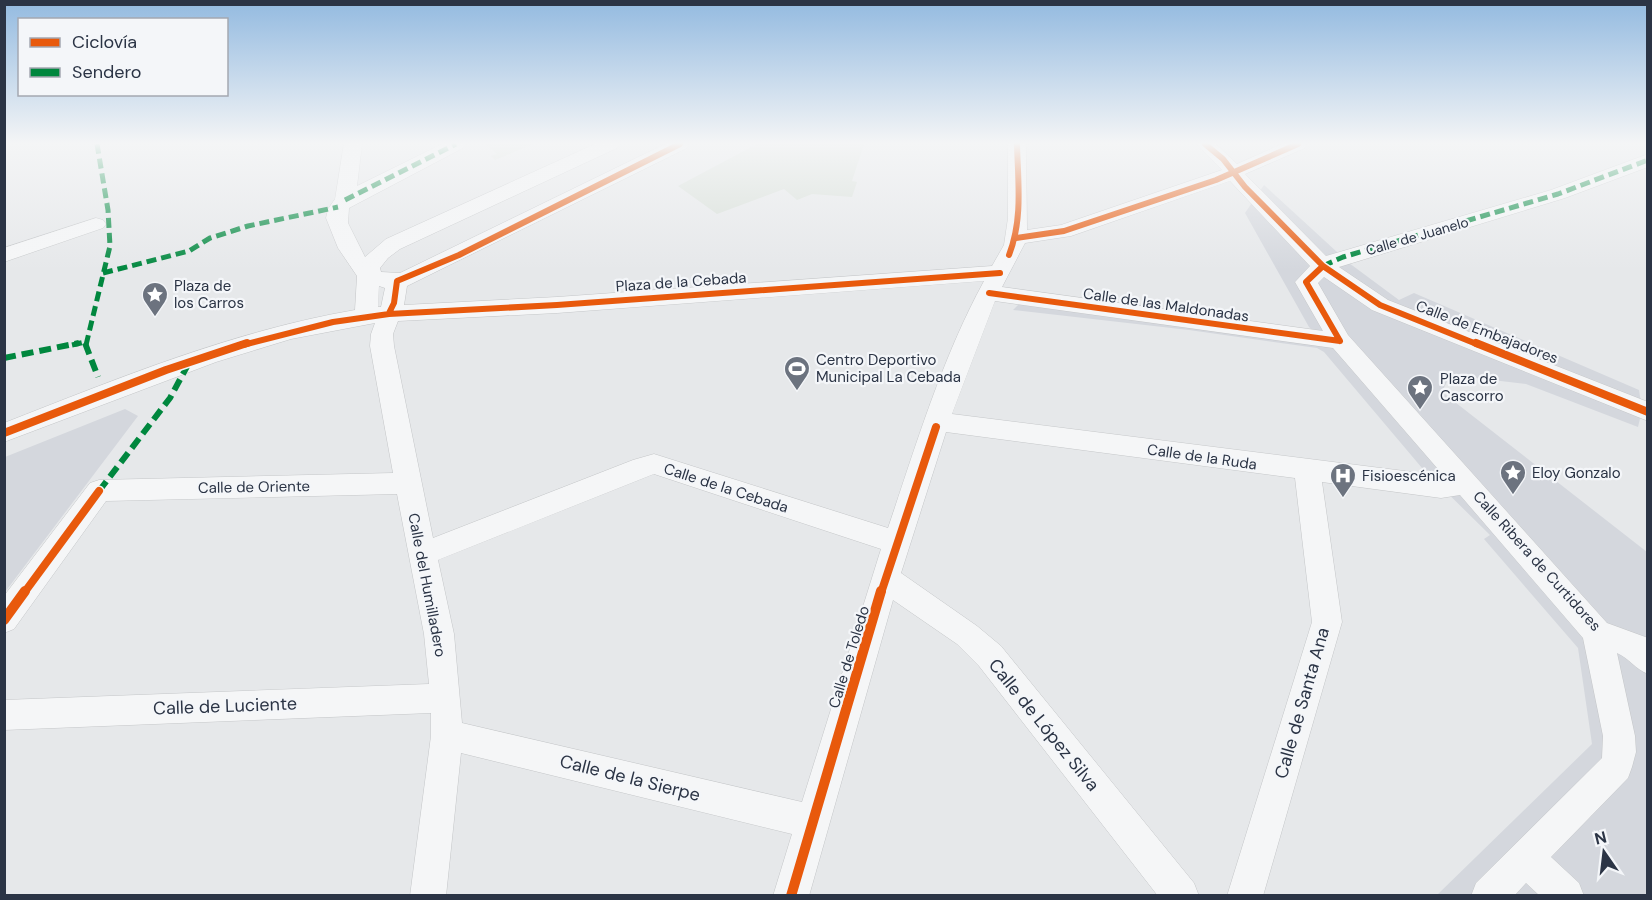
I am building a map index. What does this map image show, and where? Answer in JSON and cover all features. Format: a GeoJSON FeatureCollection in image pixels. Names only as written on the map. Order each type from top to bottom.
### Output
{"type":"FeatureCollection","features":[{"type":"Feature","properties":{"kind":"street"},"geometry":{"type":"LineString","coordinates":[[345,200],[347,186]]}},
{"type":"Feature","properties":{"kind":"street"},"geometry":{"type":"LineString","coordinates":[[373,186],[345,200],[339,207],[336,220],[353,261],[367,273],[384,280],[397,281],[414,276],[459,255],[596,186]]}},
{"type":"Feature","properties":{"kind":"street"},"geometry":{"type":"LineString","coordinates":[[397,281],[394,303],[377,314],[369,296],[367,273],[380,252],[519,186]]}},
{"type":"Feature","properties":{"kind":"street","name":"Calle de Toledo"},"geometry":{"type":"LineString","coordinates":[[791,896],[885,578],[937,421],[980,310],[1001,269],[1012,186]]}},
{"type":"Feature","properties":{"kind":"street"},"geometry":{"type":"LineString","coordinates":[[1001,269],[1064,231],[1193,186]]}},
{"type":"Feature","properties":{"kind":"street"},"geometry":{"type":"LineString","coordinates":[[1246,186],[1323,266],[1306,282],[1340,341]]}},
{"type":"Feature","properties":{"kind":"street","name":"Calle de Juanelo"},"geometry":{"type":"LineString","coordinates":[[1323,266],[1343,257],[1579,186]]}},
{"type":"Feature","properties":{"kind":"street"},"geometry":{"type":"LineString","coordinates":[[4,255],[96,225]]}},
{"type":"Feature","properties":{"kind":"street","name":"Calle de Embajadores"},"geometry":{"type":"LineString","coordinates":[[1323,266],[1380,305],[1646,408]]}},
{"type":"Feature","properties":{"kind":"street","name":"Plaza de la Cebada"},"geometry":{"type":"LineString","coordinates":[[4,433],[190,361],[274,335],[377,314],[450,308],[549,306],[1001,269]]}},
{"type":"Feature","properties":{"kind":"street","name":"Calle de las Maldonadas"},"geometry":{"type":"LineString","coordinates":[[1001,269],[1340,341]]}},
{"type":"Feature","properties":{"kind":"street","name":"Calle del Humilladero"},"geometry":{"type":"LineString","coordinates":[[377,314],[439,634],[446,698],[447,736],[428,896]]}},
{"type":"Feature","properties":{"kind":"street","name":"Calle Ribera de Curtidores"},"geometry":{"type":"LineString","coordinates":[[1340,341],[1597,632],[1636,647],[1647,660]]}},
{"type":"Feature","properties":{"kind":"street","name":"Calle de la Ruda"},"geometry":{"type":"LineString","coordinates":[[937,421],[1441,487],[1467,483]]}},
{"type":"Feature","properties":{"kind":"street","name":"Calle de la Cebada"},"geometry":{"type":"LineString","coordinates":[[423,555],[642,466],[654,464],[898,543]]}},
{"type":"Feature","properties":{"kind":"street","name":"Calle de Santa Ana"},"geometry":{"type":"LineString","coordinates":[[1245,896],[1327,622],[1307,470]]}},
{"type":"Feature","properties":{"kind":"street","name":"Calle de Oriente"},"geometry":{"type":"LineString","coordinates":[[4,620],[99,491],[408,483]]}},
{"type":"Feature","properties":{"kind":"street","name":"Calle de López Silva"},"geometry":{"type":"LineString","coordinates":[[885,578],[967,635],[990,656],[1181,896]]}},
{"type":"Feature","properties":{"kind":"street"},"geometry":{"type":"LineString","coordinates":[[1489,896],[1616,767],[1620,752],[1619,736],[1597,632]]}},
{"type":"Feature","properties":{"kind":"street","name":"Calle de Luciente"},"geometry":{"type":"LineString","coordinates":[[4,715],[446,698]]}},
{"type":"Feature","properties":{"kind":"street","name":"Calle de la Sierpe"},"geometry":{"type":"LineString","coordinates":[[447,736],[469,739],[813,822]]}},
{"type":"Feature","properties":{"kind":"street"},"geometry":{"type":"LineString","coordinates":[[1526,858],[1566,896]]}},
{"type":"Feature","properties":{"kind":"shaded area"},"geometry":{"type":"Polygon","coordinates":[[[678,186],[856,186],[852,197],[812,194],[797,200],[784,189],[717,214],[678,186]]]}},
{"type":"Feature","properties":{"kind":"shaded area"},"geometry":{"type":"Polygon","coordinates":[[[1265,186],[1349,263],[1399,300],[1414,293],[1639,390],[1642,410],[1638,427],[1526,384],[1450,375],[1442,392],[1647,552],[1647,895],[1437,895],[1592,744],[1578,648],[1484,539],[1490,535],[1422,468],[1324,352],[1317,348],[1189,330],[1013,310],[1024,299],[1321,339],[1309,327],[1245,213],[1265,186]]]}},
{"type":"Feature","properties":{"kind":"shaded area"},"geometry":{"type":"Polygon","coordinates":[[[125,409],[138,416],[5,592],[5,457],[125,409]]]}},
{"type":"Feature","properties":{"kind":"marked path"},"geometry":{"type":"LineString","coordinates":[[98,377],[85,342],[108,261],[110,246],[105,186]]}},
{"type":"Feature","properties":{"kind":"marked path"},"geometry":{"type":"LineString","coordinates":[[345,200],[373,186]]}},
{"type":"Feature","properties":{"kind":"marked path"},"geometry":{"type":"LineString","coordinates":[[1323,266],[1343,257],[1579,186]]}},
{"type":"Feature","properties":{"kind":"marked path"},"geometry":{"type":"LineString","coordinates":[[103,273],[189,251],[210,238],[248,226],[338,207]]}},
{"type":"Feature","properties":{"kind":"marked path"},"geometry":{"type":"LineString","coordinates":[[4,358],[85,342]]}},
{"type":"Feature","properties":{"kind":"marked path"},"geometry":{"type":"LineString","coordinates":[[99,491],[170,398],[190,361]]}},
{"type":"Feature","properties":{"kind":"cycle path"},"geometry":{"type":"LineString","coordinates":[[389,313],[394,303],[397,281],[459,255],[596,186]]}},
{"type":"Feature","properties":{"kind":"cycle path"},"geometry":{"type":"LineString","coordinates":[[1009,255],[1017,229],[1019,186]]}},
{"type":"Feature","properties":{"kind":"cycle path"},"geometry":{"type":"LineString","coordinates":[[1016,238],[1064,231],[1198,186]]}},
{"type":"Feature","properties":{"kind":"cycle path"},"geometry":{"type":"LineString","coordinates":[[1244,186],[1323,266],[1380,305],[1648,412]]}},
{"type":"Feature","properties":{"kind":"cycle path"},"geometry":{"type":"LineString","coordinates":[[1323,266],[1306,282],[1340,341]]}},
{"type":"Feature","properties":{"kind":"cycle path"},"geometry":{"type":"LineString","coordinates":[[4,433],[125,385],[207,356],[291,331],[361,317],[1000,273]]}},
{"type":"Feature","properties":{"kind":"cycle path"},"geometry":{"type":"LineString","coordinates":[[989,293],[1340,341]]}},
{"type":"Feature","properties":{"kind":"cycle path"},"geometry":{"type":"LineString","coordinates":[[791,896],[885,578],[936,427]]}},
{"type":"Feature","properties":{"kind":"cycle path"},"geometry":{"type":"LineString","coordinates":[[4,620],[99,491]]}},
{"type":"Feature","properties":{"kind":"place","name":"Plaza de los Carros"},"geometry":{"type":"Point","coordinates":[155,318]}},
{"type":"Feature","properties":{"kind":"place","name":"Centro Deportivo Municipal La Cebada"},"geometry":{"type":"Point","coordinates":[797,392]}},
{"type":"Feature","properties":{"kind":"place","name":"Plaza de Cascorro"},"geometry":{"type":"Point","coordinates":[1420,411]}},
{"type":"Feature","properties":{"kind":"place","name":"Eloy Gonzalo"},"geometry":{"type":"Point","coordinates":[1513,496]}},
{"type":"Feature","properties":{"kind":"place","name":"Fisioescénica"},"geometry":{"type":"Point","coordinates":[1343,499]}}]}
